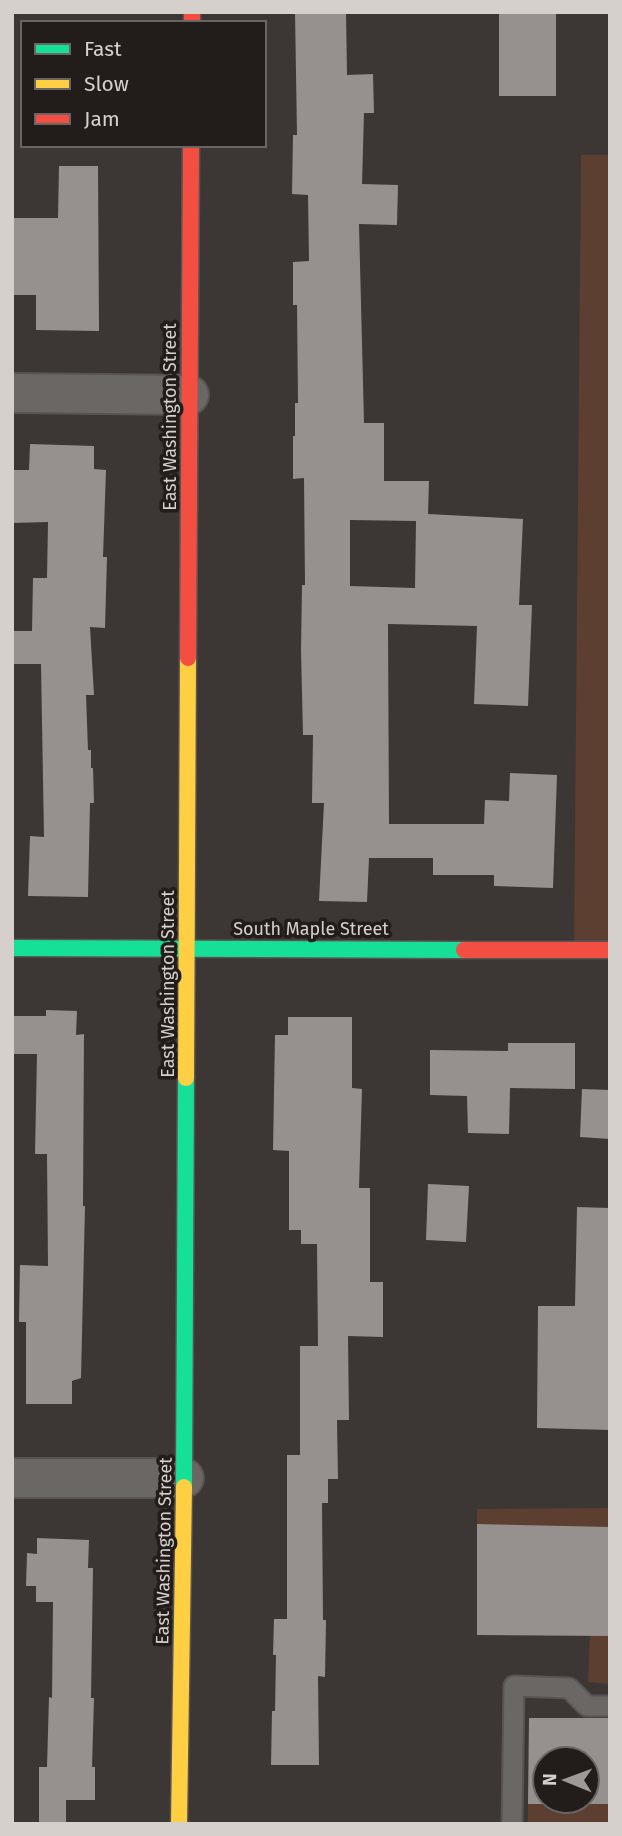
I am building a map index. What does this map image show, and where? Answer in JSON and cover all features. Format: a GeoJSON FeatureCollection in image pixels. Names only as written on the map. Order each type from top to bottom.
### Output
{"type":"FeatureCollection","features":[{"type":"Feature","properties":{"kind":"main road","name":"East Washington Street"},"geometry":{"type":"LineString","coordinates":[[179,1824],[184,1478],[191,147]]}},
{"type":"Feature","properties":{"kind":"main road","name":"South Maple Street"},"geometry":{"type":"LineString","coordinates":[[12,948],[610,950]]}},
{"type":"Feature","properties":{"kind":"street"},"geometry":{"type":"LineString","coordinates":[[12,393],[189,395]]}},
{"type":"Feature","properties":{"kind":"street"},"geometry":{"type":"LineString","coordinates":[[12,1478],[184,1478]]}},
{"type":"Feature","properties":{"kind":"lane"},"geometry":{"type":"LineString","coordinates":[[512,1824],[514,1686],[569,1688],[587,1706],[610,1706]]}},
{"type":"Feature","properties":{"kind":"shaded area"},"geometry":{"type":"Polygon","coordinates":[[[581,155],[610,155],[610,948],[574,945],[581,155]]]}},
{"type":"Feature","properties":{"kind":"shaded area"},"geometry":{"type":"Polygon","coordinates":[[[610,1508],[610,1684],[588,1682],[590,1634],[545,1636],[547,1526],[477,1524],[477,1509],[610,1508]]]}},
{"type":"Feature","properties":{"kind":"shaded area"},"geometry":{"type":"Polygon","coordinates":[[[528,1804],[531,1804],[531,1815],[601,1815],[601,1804],[610,1804],[610,1824],[528,1824],[528,1804]]]}},
{"type":"Feature","properties":{"kind":"building"},"geometry":{"type":"Polygon","coordinates":[[[295,12],[346,12],[347,75],[373,74],[374,113],[364,113],[362,184],[398,185],[397,225],[359,224],[364,423],[384,423],[384,481],[429,481],[428,514],[523,519],[519,605],[532,605],[528,706],[474,704],[477,626],[388,624],[389,824],[484,824],[485,800],[509,801],[510,773],[557,775],[553,888],[494,886],[494,875],[433,875],[433,858],[369,858],[367,902],[319,901],[324,803],[312,803],[313,735],[303,735],[301,650],[302,585],[305,585],[304,478],[293,479],[295,403],[298,403],[297,305],[293,305],[293,262],[309,261],[308,195],[292,194],[293,135],[297,135],[295,12]],[[350,520],[350,586],[415,588],[416,521],[350,520]]]}},
{"type":"Feature","properties":{"kind":"building"},"geometry":{"type":"Polygon","coordinates":[[[499,12],[556,12],[556,96],[499,96],[499,12]]]}},
{"type":"Feature","properties":{"kind":"building"},"geometry":{"type":"Polygon","coordinates":[[[59,166],[98,166],[99,331],[36,330],[36,295],[12,295],[13,218],[58,218],[59,166]]]}},
{"type":"Feature","properties":{"kind":"building"},"geometry":{"type":"Polygon","coordinates":[[[30,444],[94,446],[94,469],[106,470],[103,557],[107,557],[105,628],[90,627],[94,695],[86,695],[94,803],[90,803],[88,897],[28,896],[30,836],[44,837],[41,664],[12,664],[12,631],[32,631],[33,578],[47,578],[48,522],[12,523],[12,470],[29,470],[30,444]]]}},
{"type":"Feature","properties":{"kind":"building"},"geometry":{"type":"Polygon","coordinates":[[[46,1010],[77,1011],[76,1035],[84,1034],[85,1206],[81,1378],[72,1381],[72,1404],[26,1404],[26,1322],[19,1322],[20,1265],[48,1266],[47,1154],[35,1154],[37,1054],[12,1054],[12,1016],[46,1016],[46,1010]]]}},
{"type":"Feature","properties":{"kind":"building"},"geometry":{"type":"Polygon","coordinates":[[[288,1017],[352,1017],[352,1088],[362,1089],[359,1188],[370,1188],[370,1282],[383,1282],[383,1337],[348,1336],[349,1420],[337,1420],[338,1479],[328,1479],[328,1503],[322,1503],[323,1620],[326,1620],[325,1677],[318,1676],[319,1765],[271,1765],[272,1711],[275,1711],[274,1619],[287,1619],[287,1455],[300,1455],[300,1346],[318,1346],[317,1244],[301,1244],[301,1230],[289,1230],[289,1151],[273,1150],[275,1035],[288,1035],[288,1017]]]}},
{"type":"Feature","properties":{"kind":"building"},"geometry":{"type":"Polygon","coordinates":[[[508,1043],[575,1043],[575,1089],[510,1088],[509,1134],[468,1133],[467,1096],[430,1095],[430,1050],[508,1051],[508,1043]]]}},
{"type":"Feature","properties":{"kind":"building"},"geometry":{"type":"Polygon","coordinates":[[[582,1089],[610,1090],[610,1139],[580,1137],[582,1089]]]}},
{"type":"Feature","properties":{"kind":"building"},"geometry":{"type":"Polygon","coordinates":[[[428,1184],[469,1186],[466,1242],[426,1240],[428,1184]]]}},
{"type":"Feature","properties":{"kind":"building"},"geometry":{"type":"Polygon","coordinates":[[[577,1207],[610,1208],[610,1430],[537,1428],[538,1306],[575,1306],[577,1207]]]}},
{"type":"Feature","properties":{"kind":"building"},"geometry":{"type":"Polygon","coordinates":[[[477,1524],[610,1527],[610,1636],[477,1635],[477,1524]]]}},
{"type":"Feature","properties":{"kind":"building"},"geometry":{"type":"Polygon","coordinates":[[[37,1538],[89,1540],[88,1568],[93,1568],[91,1698],[94,1698],[92,1767],[95,1767],[95,1800],[66,1800],[66,1824],[39,1824],[39,1767],[47,1767],[49,1697],[52,1698],[53,1602],[36,1602],[36,1586],[26,1586],[27,1553],[37,1554],[37,1538]]]}},
{"type":"Feature","properties":{"kind":"building"},"geometry":{"type":"Polygon","coordinates":[[[529,1718],[610,1718],[610,1804],[601,1804],[601,1745],[531,1745],[531,1804],[528,1804],[529,1718]]]}},
{"type":"Feature","properties":{"kind":"traffic: fast"},"geometry":{"type":"LineString","coordinates":[[12,948],[464,950]]}},
{"type":"Feature","properties":{"kind":"traffic: fast"},"geometry":{"type":"LineString","coordinates":[[184,1487],[186,1078]]}},
{"type":"Feature","properties":{"kind":"traffic: slow"},"geometry":{"type":"LineString","coordinates":[[186,1078],[188,658]]}},
{"type":"Feature","properties":{"kind":"traffic: slow"},"geometry":{"type":"LineString","coordinates":[[179,1824],[184,1487]]}},
{"type":"Feature","properties":{"kind":"traffic: jam"},"geometry":{"type":"LineString","coordinates":[[192,12],[192,21]]}},
{"type":"Feature","properties":{"kind":"traffic: jam"},"geometry":{"type":"LineString","coordinates":[[188,658],[191,147]]}},
{"type":"Feature","properties":{"kind":"traffic: jam"},"geometry":{"type":"LineString","coordinates":[[464,950],[610,950]]}}]}
